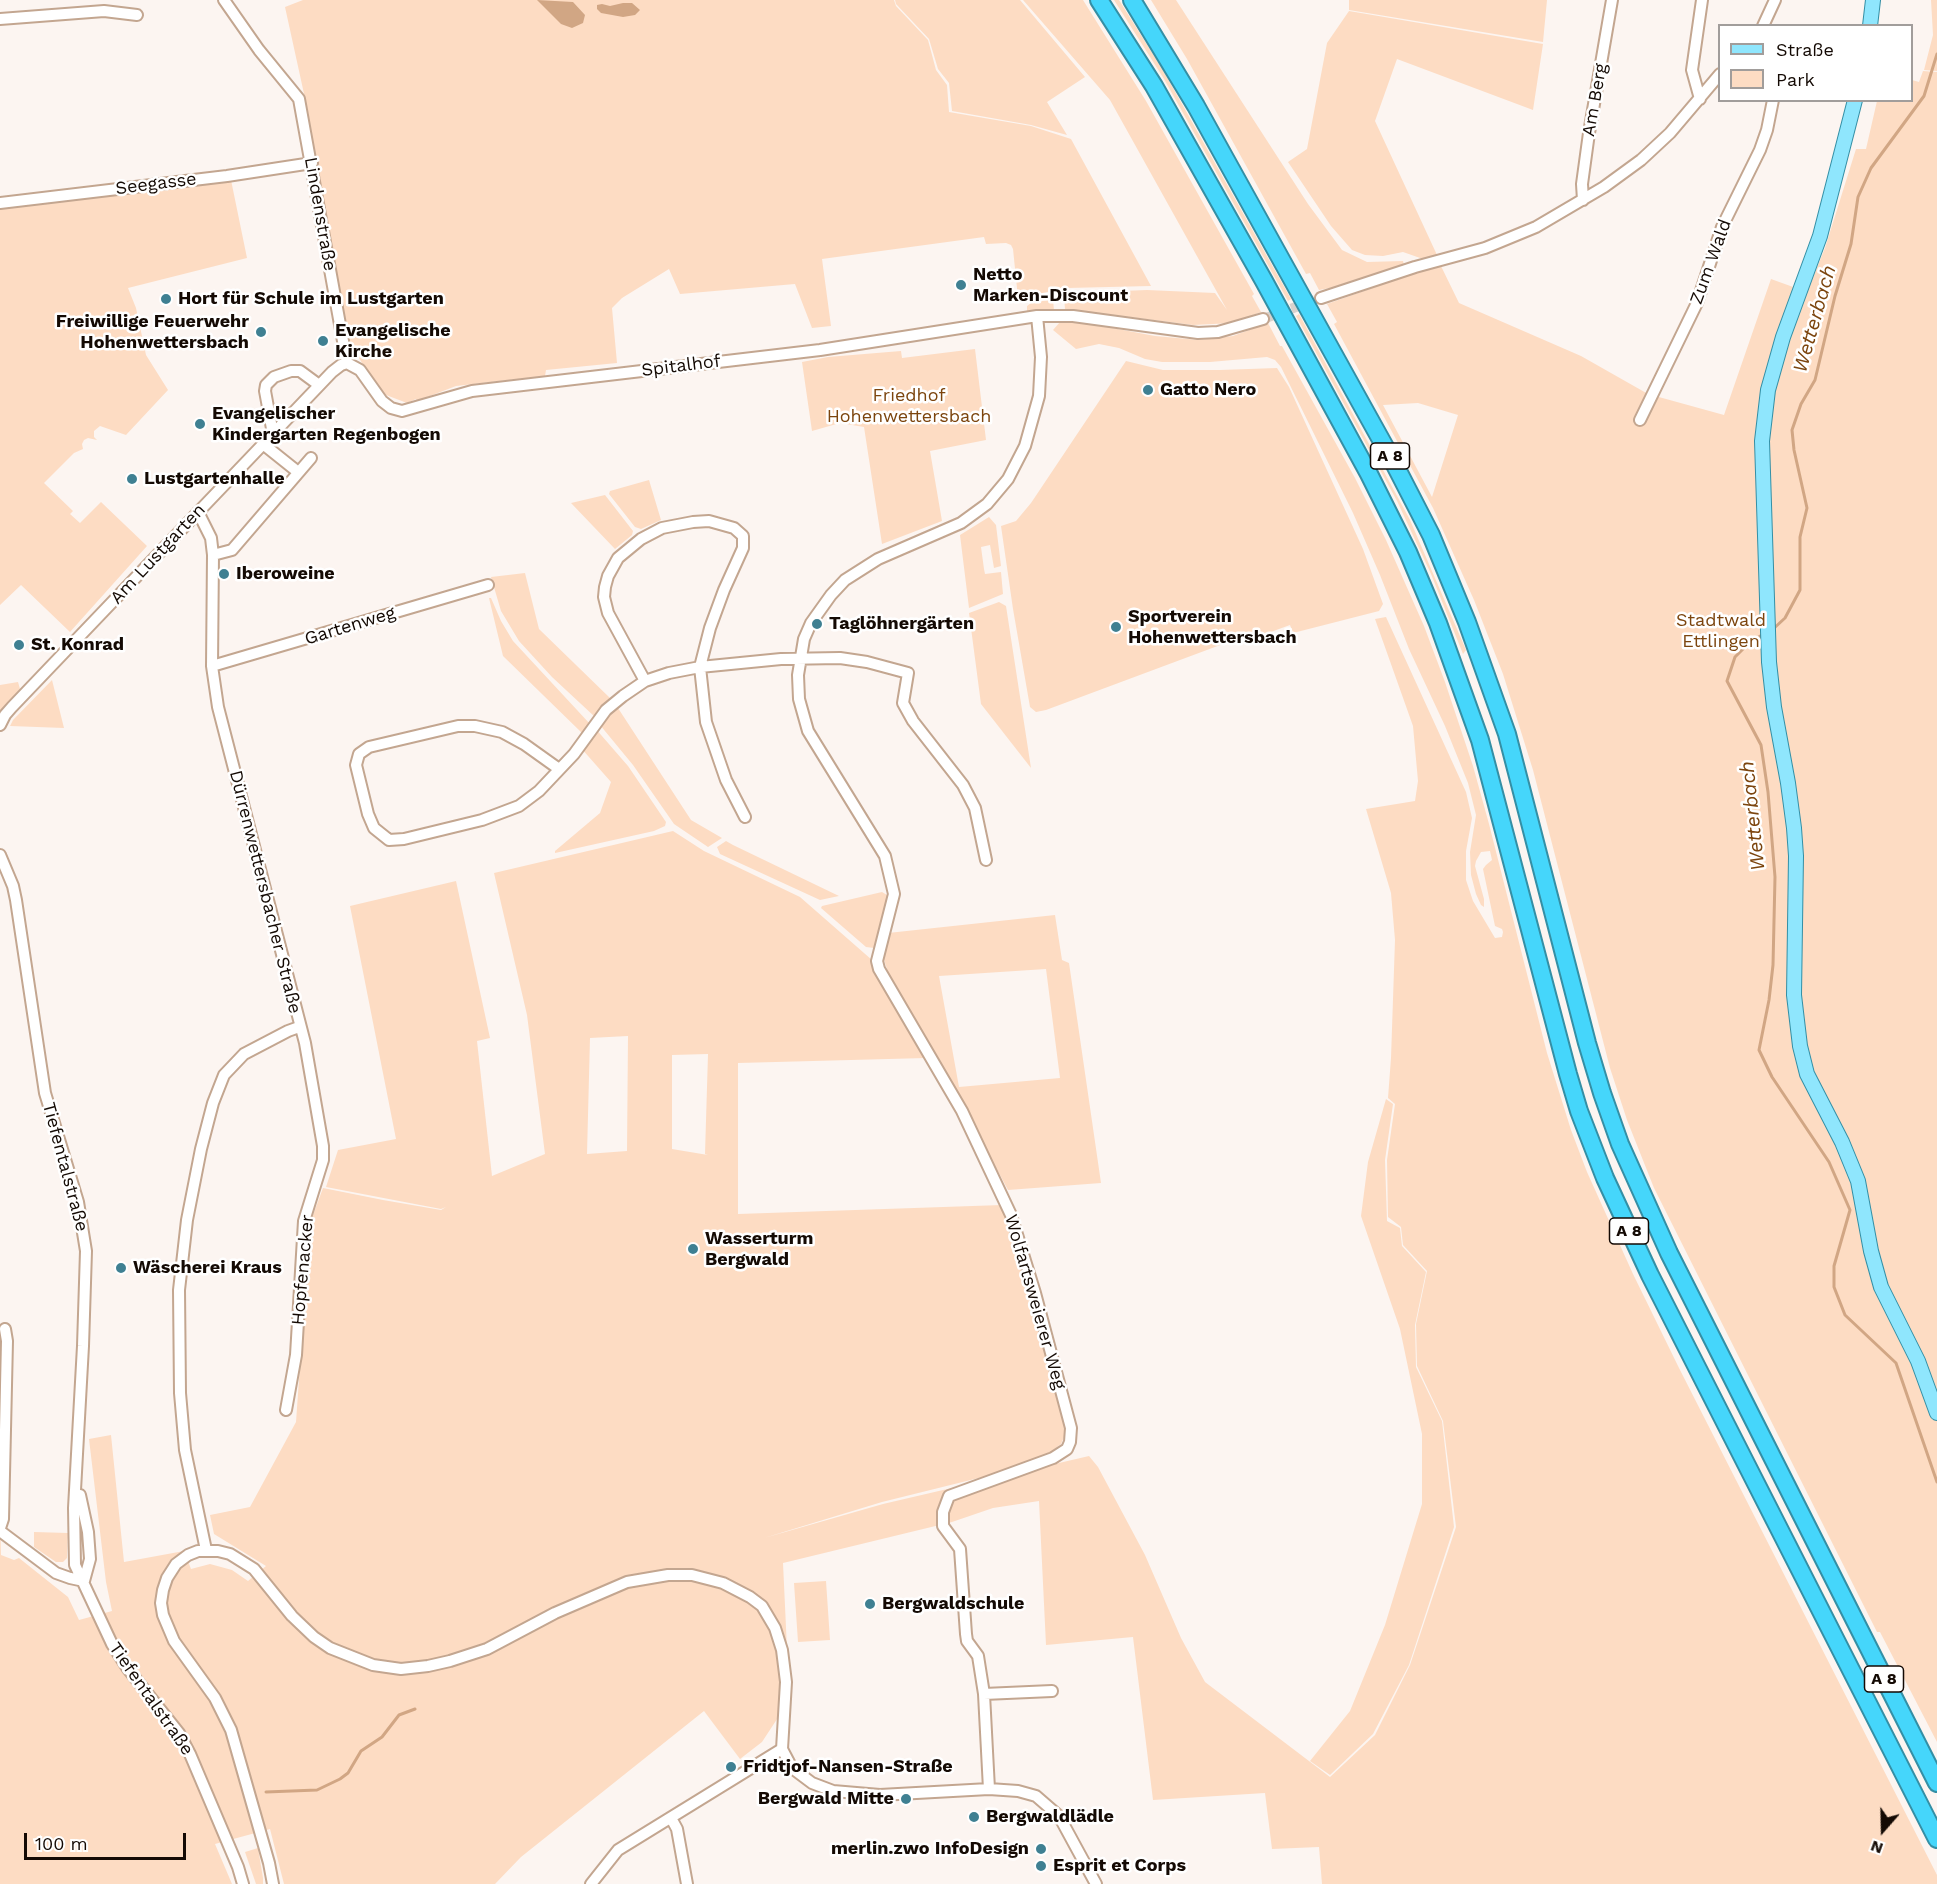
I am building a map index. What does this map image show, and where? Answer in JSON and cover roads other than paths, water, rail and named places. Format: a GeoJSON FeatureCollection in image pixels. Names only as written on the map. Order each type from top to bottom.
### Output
{"type":"FeatureCollection","features":[{"type":"Feature","properties":{"kind":"highway","name":"A 8"},"geometry":{"type":"LineString","coordinates":[[1099,0],[1154,86],[1258,271],[1364,464],[1408,552],[1438,622],[1480,740],[1568,1074],[1579,1111],[1605,1178],[1650,1275],[1937,1839]]}},
{"type":"Feature","properties":{"kind":"highway","name":"A 8"},"geometry":{"type":"LineString","coordinates":[[1132,0],[1202,116],[1395,465],[1431,535],[1470,632],[1507,734],[1587,1043],[1620,1144],[1669,1253],[1937,1783]]}},
{"type":"Feature","properties":{"kind":"main road"},"geometry":{"type":"LineString","coordinates":[[1870,24],[1874,0]]}},
{"type":"Feature","properties":{"kind":"main road"},"geometry":{"type":"LineString","coordinates":[[1856,102],[1813,258],[1776,357],[1766,403],[1762,441],[1771,683],[1794,828],[1796,856],[1794,995],[1800,1046],[1807,1074],[1842,1142],[1858,1180],[1872,1259],[1881,1287],[1918,1361],[1937,1413]]}},
{"type":"Feature","properties":{"kind":"street","name":"Lindenstraße"},"geometry":{"type":"LineString","coordinates":[[224,0],[259,50],[299,99],[347,363]]}},
{"type":"Feature","properties":{"kind":"street","name":"Am Berg"},"geometry":{"type":"LineString","coordinates":[[1583,200],[1582,184],[1589,134],[1612,0]]}},
{"type":"Feature","properties":{"kind":"street"},"geometry":{"type":"LineString","coordinates":[[1700,99],[1692,70],[1702,0]]}},
{"type":"Feature","properties":{"kind":"street"},"geometry":{"type":"LineString","coordinates":[[1763,24],[1773,3]]}},
{"type":"Feature","properties":{"kind":"street"},"geometry":{"type":"LineString","coordinates":[[1772,24],[1773,3]]}},
{"type":"Feature","properties":{"kind":"street"},"geometry":{"type":"LineString","coordinates":[[0,19],[105,5],[137,15]]}},
{"type":"Feature","properties":{"kind":"street"},"geometry":{"type":"LineString","coordinates":[[1321,298],[1509,239],[1536,227],[1583,200],[1641,160],[1670,134],[1718,75]]}},
{"type":"Feature","properties":{"kind":"street","name":"Zum Wald"},"geometry":{"type":"LineString","coordinates":[[1640,420],[1697,303],[1722,227],[1760,150],[1773,102]]}},
{"type":"Feature","properties":{"kind":"street","name":"Seegasse"},"geometry":{"type":"LineString","coordinates":[[0,203],[227,176],[312,163]]}},
{"type":"Feature","properties":{"kind":"street"},"geometry":{"type":"LineString","coordinates":[[800,658],[804,639],[811,623],[845,580],[878,559],[961,523],[987,504],[1008,479],[1026,446],[1039,396],[1041,357],[1037,316]]}},
{"type":"Feature","properties":{"kind":"street","name":"Spitalhof"},"geometry":{"type":"LineString","coordinates":[[347,363],[360,370],[382,401],[391,408],[402,411],[472,391],[820,350],[1037,316],[1073,316],[1198,333],[1218,332],[1263,319]]}},
{"type":"Feature","properties":{"kind":"street","name":"Am Lustgarten"},"geometry":{"type":"LineString","coordinates":[[0,725],[5,715],[319,385],[336,368],[347,363]]}},
{"type":"Feature","properties":{"kind":"street"},"geometry":{"type":"LineString","coordinates":[[273,434],[265,391],[266,385],[274,377],[291,371],[300,371],[319,385]]}},
{"type":"Feature","properties":{"kind":"street"},"geometry":{"type":"LineString","coordinates":[[263,444],[298,472]]}},
{"type":"Feature","properties":{"kind":"street"},"geometry":{"type":"LineString","coordinates":[[213,555],[232,550],[311,458]]}},
{"type":"Feature","properties":{"kind":"street","name":"Dürrenwettersbacher Straße"},"geometry":{"type":"LineString","coordinates":[[198,512],[211,538],[213,555],[212,666],[218,707],[299,1027],[244,1054],[224,1076],[213,1103],[201,1149],[187,1220],[179,1290],[180,1394],[185,1450],[206,1550]]}},
{"type":"Feature","properties":{"kind":"street"},"geometry":{"type":"LineString","coordinates":[[645,681],[608,613],[604,597],[604,587],[618,558],[641,538],[662,528],[710,521],[734,528],[743,536],[743,548],[713,618],[700,667],[706,722],[726,780],[745,818]]}},
{"type":"Feature","properties":{"kind":"street","name":"Gartenweg"},"geometry":{"type":"LineString","coordinates":[[212,666],[488,585]]}},
{"type":"Feature","properties":{"kind":"street"},"geometry":{"type":"LineString","coordinates":[[559,769],[524,744],[502,732],[475,726],[458,726],[369,747],[359,754],[356,765],[374,828],[388,840],[415,836],[501,815],[519,806],[539,791],[574,754],[606,710],[645,681],[669,673],[700,667],[800,658],[840,658],[867,662],[908,673],[903,703],[913,721],[963,785],[975,808],[986,860]]}},
{"type":"Feature","properties":{"kind":"street","name":"Wolfartsweierer Weg"},"geometry":{"type":"LineString","coordinates":[[800,658],[799,699],[808,731],[885,856],[894,889],[877,962],[881,974],[962,1112],[1011,1215],[1035,1293],[1071,1428],[1070,1442],[1066,1449],[1053,1458],[949,1496],[943,1512],[944,1526],[960,1549],[967,1641],[978,1656],[984,1694]]}},
{"type":"Feature","properties":{"kind":"street","name":"Tiefentalstraße"},"geometry":{"type":"LineString","coordinates":[[0,855],[13,886],[16,900],[45,1093],[78,1202],[84,1231],[86,1294],[74,1508],[77,1571],[84,1581],[112,1644],[128,1669],[179,1733],[238,1867],[243,1884]]}},
{"type":"Feature","properties":{"kind":"street","name":"Hopfenacker"},"geometry":{"type":"LineString","coordinates":[[286,1410],[297,1355],[304,1221],[316,1185],[323,1153],[305,1043],[299,1027]]}},
{"type":"Feature","properties":{"kind":"street"},"geometry":{"type":"LineString","coordinates":[[5,1329],[7,1341],[3,1519],[0,1529],[56,1573],[84,1581]]}},
{"type":"Feature","properties":{"kind":"street","name":"Tiefentalstraße"},"geometry":{"type":"LineString","coordinates":[[77,1483],[88,1532],[90,1558],[84,1581]]}},
{"type":"Feature","properties":{"kind":"street"},"geometry":{"type":"LineString","coordinates":[[273,1884],[231,1730],[215,1698],[174,1641],[163,1615],[161,1603],[163,1590],[176,1564],[188,1555],[206,1550],[230,1554],[254,1569],[292,1616],[314,1637],[330,1648],[373,1665],[401,1669],[450,1661],[487,1649],[555,1613],[627,1582],[658,1576],[692,1575],[723,1583],[762,1606],[775,1628],[782,1650],[786,1682],[782,1749],[792,1768],[812,1784],[833,1791],[880,1795],[989,1789],[1018,1791],[1036,1796],[1059,1816],[1096,1884]]}},
{"type":"Feature","properties":{"kind":"street"},"geometry":{"type":"LineString","coordinates":[[989,1789],[984,1694],[1052,1691]]}},
{"type":"Feature","properties":{"kind":"street"},"geometry":{"type":"LineString","coordinates":[[591,1884],[618,1850],[782,1749]]}},
{"type":"Feature","properties":{"kind":"street"},"geometry":{"type":"LineString","coordinates":[[671,1818],[676,1829],[687,1884]]}},
{"type":"Feature","properties":{"kind":"waterway","name":"Wetterbach"},"geometry":{"type":"LineString","coordinates":[[1771,631],[1785,618],[1800,590],[1800,537],[1807,508],[1794,450],[1792,430],[1801,404],[1815,380],[1835,296],[1851,244],[1858,197],[1871,168],[1924,96],[1937,54]]}},
{"type":"Feature","properties":{"kind":"waterway","name":"Wetterbach"},"geometry":{"type":"LineString","coordinates":[[1765,633],[1748,644],[1735,657],[1727,681],[1761,745],[1768,792],[1775,877],[1773,965],[1759,1050],[1772,1077],[1829,1162],[1850,1210],[1834,1266],[1834,1287],[1845,1315],[1896,1363],[1937,1482]]}},
{"type":"Feature","properties":{"kind":"waterway"},"geometry":{"type":"LineString","coordinates":[[266,1792],[317,1790],[340,1779],[348,1773],[361,1751],[382,1737],[399,1715],[415,1709]]}},
{"type":"Feature","properties":{"kind":"tunnel"},"geometry":{"type":"LineString","coordinates":[[1263,319],[1321,298]]}},
{"type":"Feature","properties":{"kind":"place","name":"Netto Marken-Discount"},"geometry":{"type":"Point","coordinates":[961,285]}},
{"type":"Feature","properties":{"kind":"place","name":"Hort für Schule im Lustgarten"},"geometry":{"type":"Point","coordinates":[166,299]}},
{"type":"Feature","properties":{"kind":"place","name":"Freiwillige Feuerwehr Hohenwettersbach"},"geometry":{"type":"Point","coordinates":[261,332]}},
{"type":"Feature","properties":{"kind":"place","name":"Evangelische Kirche"},"geometry":{"type":"Point","coordinates":[323,341]}},
{"type":"Feature","properties":{"kind":"place","name":"Gatto Nero"},"geometry":{"type":"Point","coordinates":[1148,390]}},
{"type":"Feature","properties":{"kind":"place","name":"Evangelischer Kindergarten Regenbogen"},"geometry":{"type":"Point","coordinates":[200,424]}},
{"type":"Feature","properties":{"kind":"place","name":"Lustgartenhalle"},"geometry":{"type":"Point","coordinates":[132,479]}},
{"type":"Feature","properties":{"kind":"place","name":"Iberoweine"},"geometry":{"type":"Point","coordinates":[224,574]}},
{"type":"Feature","properties":{"kind":"place","name":"Taglöhnergärten"},"geometry":{"type":"Point","coordinates":[817,624]}},
{"type":"Feature","properties":{"kind":"place","name":"Sportverein Hohenwettersbach"},"geometry":{"type":"Point","coordinates":[1116,627]}},
{"type":"Feature","properties":{"kind":"place","name":"St. Konrad"},"geometry":{"type":"Point","coordinates":[19,645]}},
{"type":"Feature","properties":{"kind":"place","name":"Wasserturm Bergwald"},"geometry":{"type":"Point","coordinates":[693,1249]}},
{"type":"Feature","properties":{"kind":"place","name":"Wäscherei Kraus"},"geometry":{"type":"Point","coordinates":[121,1268]}},
{"type":"Feature","properties":{"kind":"place","name":"Bergwaldschule"},"geometry":{"type":"Point","coordinates":[870,1604]}},
{"type":"Feature","properties":{"kind":"place","name":"Fridtjof-Nansen-Straße"},"geometry":{"type":"Point","coordinates":[731,1767]}},
{"type":"Feature","properties":{"kind":"place","name":"Bergwald Mitte"},"geometry":{"type":"Point","coordinates":[906,1799]}},
{"type":"Feature","properties":{"kind":"place","name":"Bergwaldlädle"},"geometry":{"type":"Point","coordinates":[974,1817]}},
{"type":"Feature","properties":{"kind":"place","name":"merlin.zwo InfoDesign"},"geometry":{"type":"Point","coordinates":[1041,1849]}},
{"type":"Feature","properties":{"kind":"place","name":"Esprit et Corps"},"geometry":{"type":"Point","coordinates":[1041,1866]}},
{"type":"Feature","properties":{"kind":"park label","name":"Friedhof Hohenwettersbach"},"geometry":{"type":"Point","coordinates":[909,406]}},
{"type":"Feature","properties":{"kind":"park label","name":"Stadtwald Ettlingen"},"geometry":{"type":"Point","coordinates":[1721,631]}}]}
